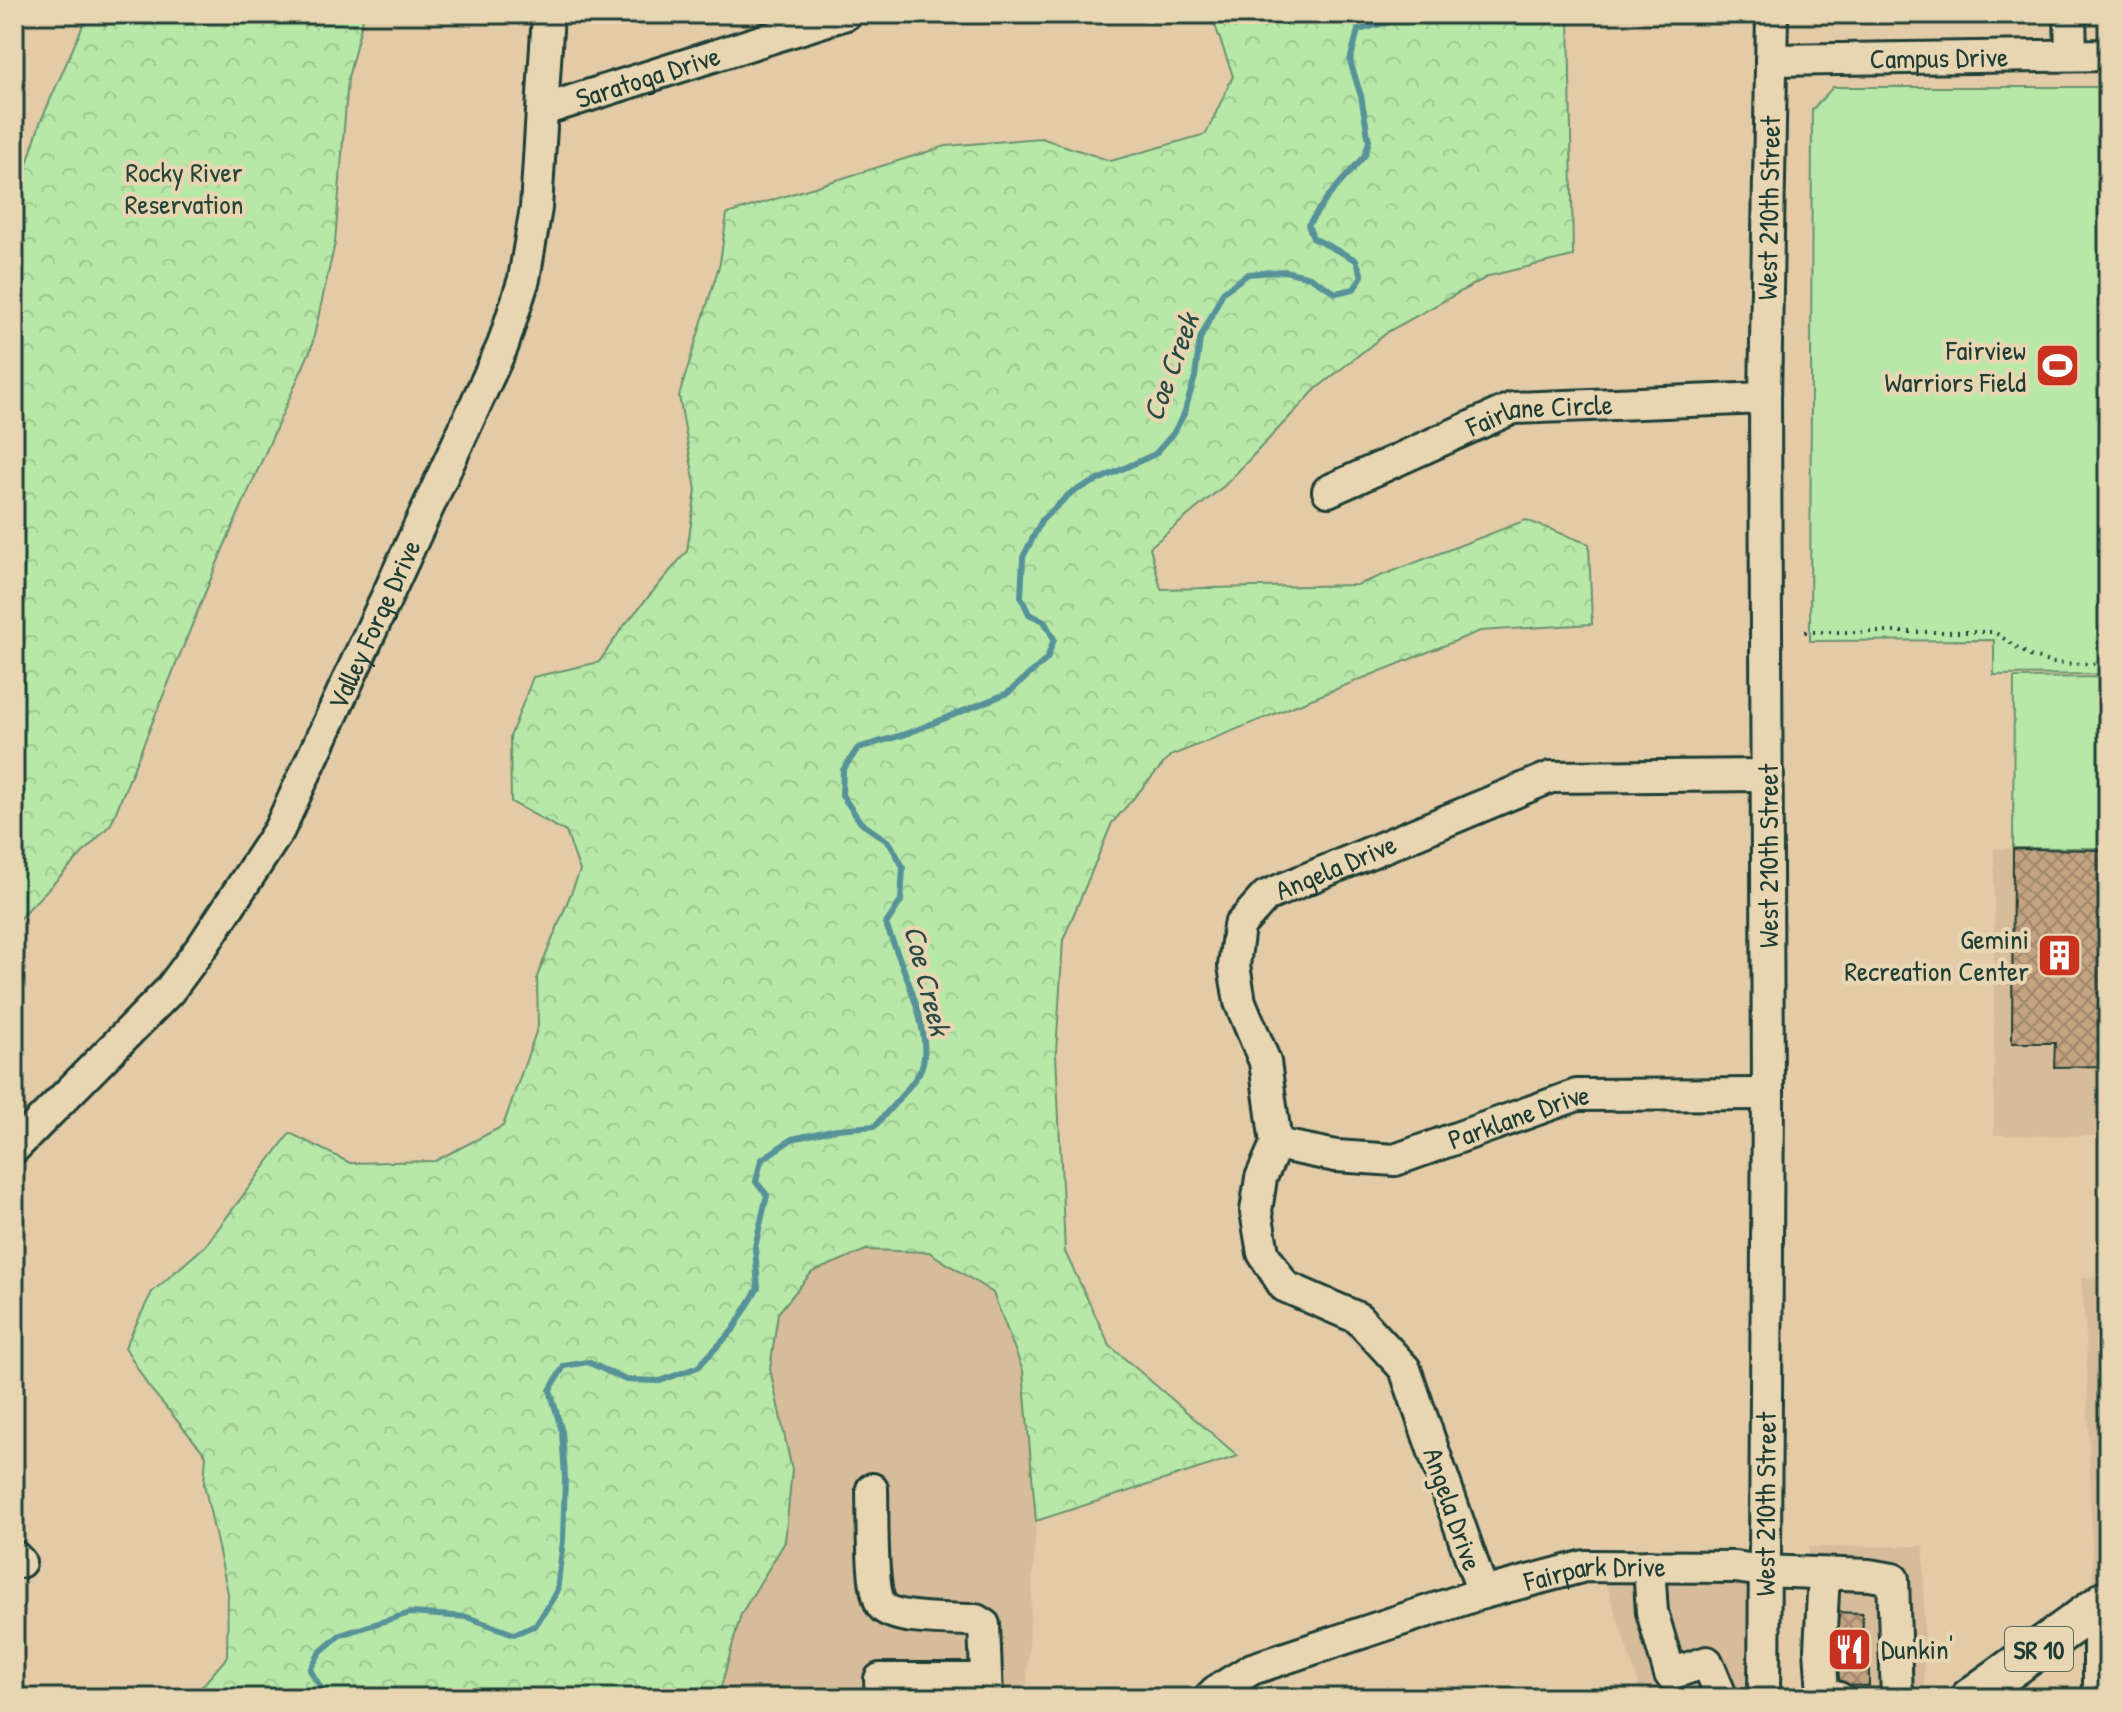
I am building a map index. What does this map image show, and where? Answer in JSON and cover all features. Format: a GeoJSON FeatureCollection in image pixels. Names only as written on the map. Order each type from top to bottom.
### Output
{"type":"FeatureCollection","features":[{"type":"Feature","properties":{"kind":"main road","name":"SR 10"},"geometry":{"type":"LineString","coordinates":[[1970,1698],[2104,1602]]}},
{"type":"Feature","properties":{"kind":"street","name":"Valley Forge Drive"},"geometry":{"type":"LineString","coordinates":[[14,1148],[169,991],[279,830],[503,345],[524,279],[536,208],[548,14]]}},
{"type":"Feature","properties":{"kind":"street","name":"Saratoga Drive"},"geometry":{"type":"LineString","coordinates":[[543,110],[846,14]]}},
{"type":"Feature","properties":{"kind":"street","name":"West 210th Street"},"geometry":{"type":"LineString","coordinates":[[1764,1698],[1768,1094],[1765,398],[1772,14]]}},
{"type":"Feature","properties":{"kind":"street"},"geometry":{"type":"LineString","coordinates":[[2070,14],[2071,55]]}},
{"type":"Feature","properties":{"kind":"street","name":"Campus Drive"},"geometry":{"type":"LineString","coordinates":[[1771,60],[2108,55]]}},
{"type":"Feature","properties":{"kind":"street","name":"Fairlane Circle"},"geometry":{"type":"LineString","coordinates":[[1328,491],[1513,408],[1765,398]]}},
{"type":"Feature","properties":{"kind":"street","name":"Angela Drive"},"geometry":{"type":"LineString","coordinates":[[1483,1593],[1405,1369],[1358,1318],[1284,1286],[1263,1253],[1256,1211],[1261,1178],[1276,1144],[1265,1062],[1240,1002],[1234,966],[1239,926],[1266,896],[1551,777],[1768,775]]}},
{"type":"Feature","properties":{"kind":"street","name":"Parklane Drive"},"geometry":{"type":"LineString","coordinates":[[1276,1144],[1336,1156],[1395,1160],[1577,1095],[1768,1094]]}},
{"type":"Feature","properties":{"kind":"street"},"geometry":{"type":"LineString","coordinates":[[872,1489],[875,1590],[883,1607],[899,1615],[976,1620],[984,1625],[987,1688],[880,1679],[881,1698]]}},
{"type":"Feature","properties":{"kind":"street","name":"Fairpark Drive"},"geometry":{"type":"LineString","coordinates":[[1209,1698],[1252,1669],[1483,1593],[1585,1566],[1735,1567],[1893,1579],[1887,1697]]}},
{"type":"Feature","properties":{"kind":"street"},"geometry":{"type":"LineString","coordinates":[[1649,1566],[1652,1612],[1670,1674],[1707,1662],[1722,1698]]}},
{"type":"Feature","properties":{"kind":"street"},"geometry":{"type":"LineString","coordinates":[[1824,1574],[1820,1649],[1823,1693],[1839,1698]]}},
{"type":"Feature","properties":{"kind":"street"},"geometry":{"type":"LineString","coordinates":[[2099,1698],[2104,1602]]}},
{"type":"Feature","properties":{"kind":"path"},"geometry":{"type":"LineString","coordinates":[[1805,632],[1994,632],[2030,656],[2052,663],[2108,662]]}},
{"type":"Feature","properties":{"kind":"shaded area","name":"Gemini Recreation Center"},"geometry":{"type":"Polygon","coordinates":[[[1994,849],[2108,850],[2108,1136],[1994,1135],[1994,849]]]}},
{"type":"Feature","properties":{"kind":"shaded area"},"geometry":{"type":"Polygon","coordinates":[[[866,1250],[929,1252],[993,1293],[1023,1371],[1036,1521],[1026,1698],[718,1698],[741,1614],[785,1542],[792,1470],[770,1369],[778,1313],[812,1272],[866,1250]]]}},
{"type":"Feature","properties":{"kind":"shaded area"},"geometry":{"type":"Polygon","coordinates":[[[2108,1277],[2108,1577],[2093,1587],[2086,1338],[2081,1278],[2108,1277]]]}},
{"type":"Feature","properties":{"kind":"shaded area"},"geometry":{"type":"Polygon","coordinates":[[[1924,1546],[1924,1686],[1903,1698],[1810,1698],[1809,1547],[1924,1546]]]}},
{"type":"Feature","properties":{"kind":"shaded area"},"geometry":{"type":"Polygon","coordinates":[[[1759,1566],[1758,1698],[1643,1698],[1602,1571],[1759,1566]]]}},
{"type":"Feature","properties":{"kind":"green space","name":"Rocky River Reservation"},"geometry":{"type":"Polygon","coordinates":[[[88,14],[364,14],[348,78],[335,243],[311,349],[223,549],[111,824],[14,924],[14,205],[40,123],[88,14]]]}},
{"type":"Feature","properties":{"kind":"green space"},"geometry":{"type":"Polygon","coordinates":[[[1211,14],[1569,14],[1573,256],[1489,276],[1389,331],[1316,389],[1225,485],[1150,547],[1161,589],[1357,585],[1526,520],[1589,544],[1592,624],[1480,631],[1170,756],[1112,823],[1063,940],[1056,1053],[1065,1252],[1110,1346],[1238,1456],[1036,1521],[1023,1371],[993,1293],[929,1252],[866,1250],[812,1272],[778,1313],[770,1369],[792,1470],[785,1542],[741,1614],[718,1698],[192,1698],[227,1657],[228,1593],[204,1484],[206,1455],[148,1386],[125,1347],[152,1292],[205,1246],[290,1133],[350,1163],[435,1161],[503,1126],[538,1026],[537,977],[580,871],[566,832],[511,802],[510,737],[533,677],[599,662],[622,628],[687,551],[696,490],[679,396],[720,263],[727,214],[946,146],[1041,138],[1111,161],[1206,134],[1233,76],[1211,14]]]}},
{"type":"Feature","properties":{"kind":"green space"},"geometry":{"type":"Polygon","coordinates":[[[1833,87],[2108,87],[2108,674],[1994,675],[1994,640],[1810,641],[1812,110],[1833,87]]]}},
{"type":"Feature","properties":{"kind":"green space"},"geometry":{"type":"Polygon","coordinates":[[[2108,677],[2108,848],[2013,848],[2014,678],[2108,677]]]}},
{"type":"Feature","properties":{"kind":"building","name":"Gemini Recreation Center"},"geometry":{"type":"Polygon","coordinates":[[[2013,849],[2108,850],[2108,1066],[2054,1067],[2055,1043],[2012,1043],[2013,849]]]}},
{"type":"Feature","properties":{"kind":"building","name":"Dunkin'"},"geometry":{"type":"Polygon","coordinates":[[[1833,1612],[1862,1613],[1864,1648],[1869,1649],[1869,1686],[1831,1685],[1833,1612]]]}},
{"type":"Feature","properties":{"kind":"waterway","name":"Coe Creek"},"geometry":{"type":"LineString","coordinates":[[327,1698],[310,1670],[320,1652],[340,1635],[410,1613],[467,1617],[514,1634],[536,1625],[557,1592],[563,1540],[565,1477],[562,1432],[550,1390],[564,1366],[588,1362],[626,1380],[660,1381],[698,1367],[733,1330],[758,1288],[755,1247],[767,1195],[756,1182],[761,1160],[792,1139],[837,1129],[875,1126],[919,1073],[924,1059],[921,1021],[886,924],[901,901],[903,867],[890,843],[861,823],[842,795],[843,770],[858,748],[906,734],[1008,693],[1047,659],[1054,639],[1044,621],[1029,614],[1021,597],[1023,557],[1042,520],[1072,492],[1155,454],[1173,434],[1184,414],[1195,377],[1200,339],[1223,292],[1248,274],[1285,271],[1310,277],[1336,293],[1354,289],[1362,276],[1356,260],[1313,238],[1308,225],[1365,155],[1369,141],[1361,96],[1350,61],[1358,30],[1388,22],[1394,14]]}},
{"type":"Feature","properties":{"kind":"place","name":"Fairview Warriors Field"},"geometry":{"type":"Point","coordinates":[2057,366]}},
{"type":"Feature","properties":{"kind":"place","name":"Gemini Recreation Center"},"geometry":{"type":"Point","coordinates":[2060,955]}},
{"type":"Feature","properties":{"kind":"place","name":"Dunkin'"},"geometry":{"type":"Point","coordinates":[1850,1649]}}]}
